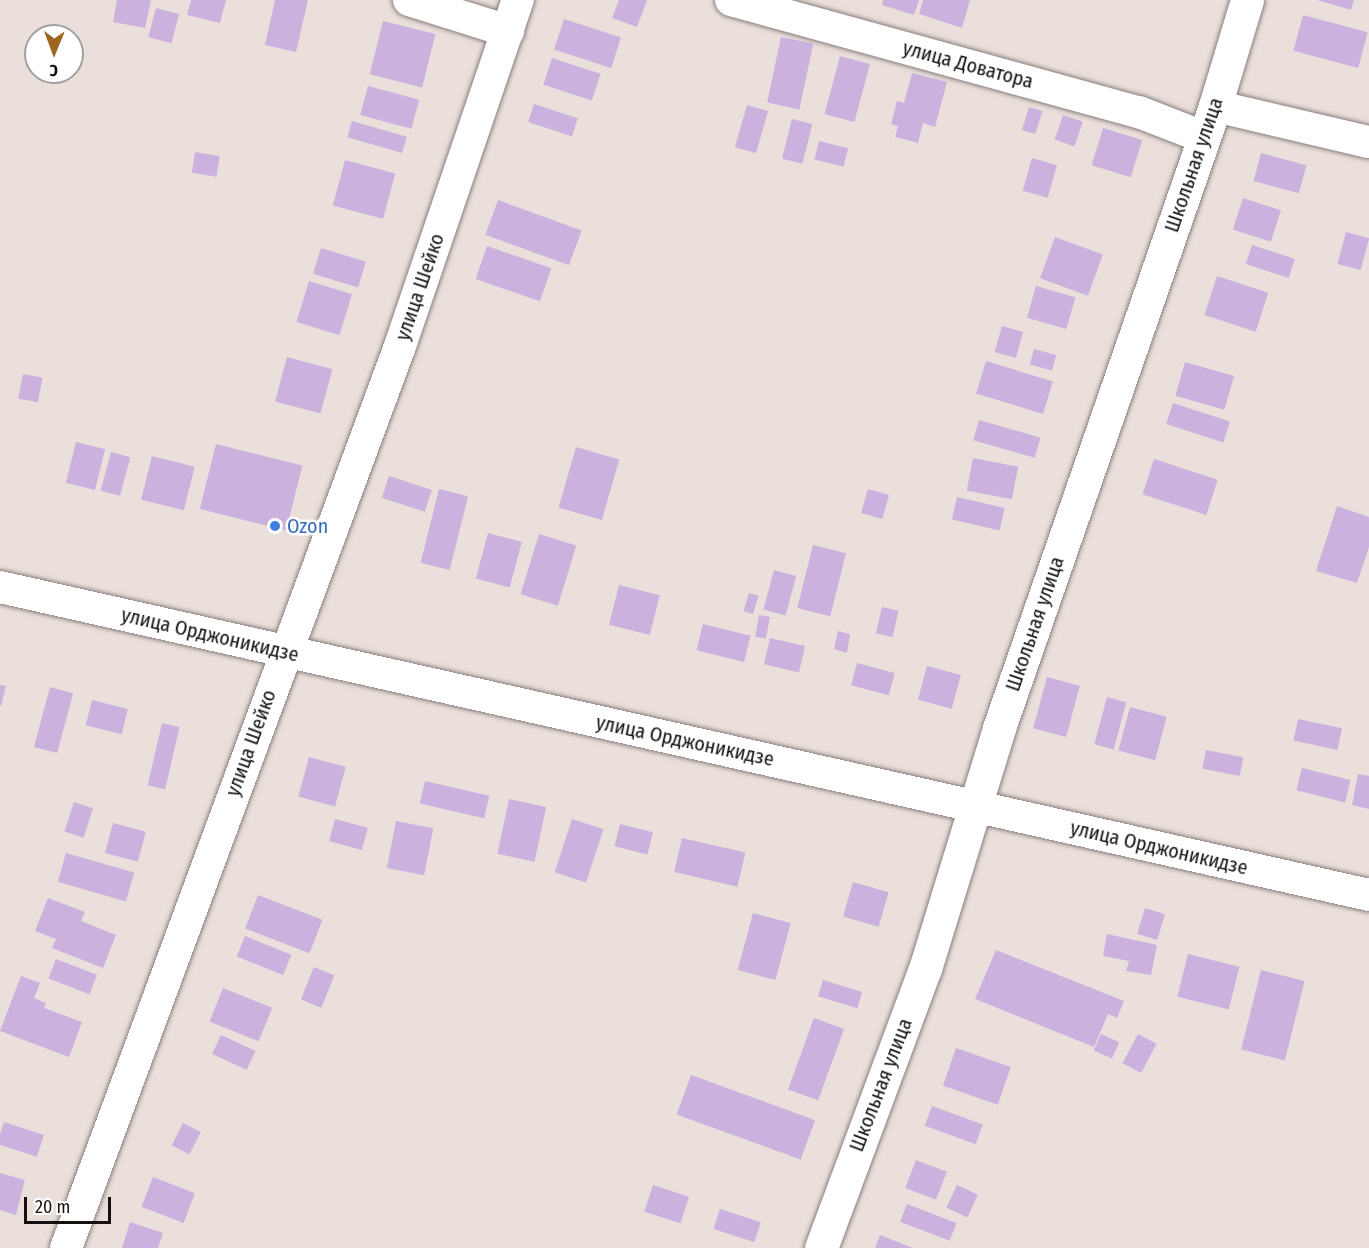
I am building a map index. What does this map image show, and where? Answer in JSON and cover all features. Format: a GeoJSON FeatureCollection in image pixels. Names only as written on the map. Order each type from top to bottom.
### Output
{"type":"FeatureCollection","features":[{"type":"Feature","properties":{"kind":"street"},"geometry":{"type":"LineString","coordinates":[[409,0],[508,31]]}},
{"type":"Feature","properties":{"kind":"street","name":"улица Шейко"},"geometry":{"type":"LineString","coordinates":[[66,1248],[399,346],[518,0]]}},
{"type":"Feature","properties":{"kind":"street","name":"улица Доватора"},"geometry":{"type":"LineString","coordinates":[[730,0],[1139,112],[1203,137]]}},
{"type":"Feature","properties":{"kind":"street","name":"Школьная улица"},"geometry":{"type":"LineString","coordinates":[[821,1248],[925,969],[977,807],[1005,708],[1215,106],[1247,0]]}},
{"type":"Feature","properties":{"kind":"street"},"geometry":{"type":"LineString","coordinates":[[1215,106],[1369,142]]}},
{"type":"Feature","properties":{"kind":"street","name":"улица Орджоникидзе"},"geometry":{"type":"LineString","coordinates":[[0,587],[1369,895]]}},
{"type":"Feature","properties":{"kind":"building"},"geometry":{"type":"Polygon","coordinates":[[[117,0],[151,0],[145,28],[113,22],[117,0]]]}},
{"type":"Feature","properties":{"kind":"building"},"geometry":{"type":"Polygon","coordinates":[[[191,0],[226,0],[220,23],[187,15],[191,0]]]}},
{"type":"Feature","properties":{"kind":"building"},"geometry":{"type":"Polygon","coordinates":[[[275,0],[308,0],[296,52],[265,45],[275,0]]]}},
{"type":"Feature","properties":{"kind":"building"},"geometry":{"type":"Polygon","coordinates":[[[619,0],[647,0],[637,27],[612,18],[619,0]]]}},
{"type":"Feature","properties":{"kind":"building"},"geometry":{"type":"Polygon","coordinates":[[[883,0],[919,0],[914,15],[882,5],[883,0]]]}},
{"type":"Feature","properties":{"kind":"building"},"geometry":{"type":"Polygon","coordinates":[[[923,0],[970,0],[962,28],[919,14],[923,0]]]}},
{"type":"Feature","properties":{"kind":"building"},"geometry":{"type":"Polygon","coordinates":[[[1317,0],[1354,0],[1351,10],[1317,0]]]}},
{"type":"Feature","properties":{"kind":"building"},"geometry":{"type":"Polygon","coordinates":[[[156,8],[179,14],[171,43],[148,37],[156,8]]]}},
{"type":"Feature","properties":{"kind":"building"},"geometry":{"type":"Polygon","coordinates":[[[1303,15],[1368,32],[1358,68],[1293,51],[1303,15]]]}},
{"type":"Feature","properties":{"kind":"building"},"geometry":{"type":"Polygon","coordinates":[[[564,19],[621,38],[611,68],[554,49],[564,19]]]}},
{"type":"Feature","properties":{"kind":"building"},"geometry":{"type":"Polygon","coordinates":[[[383,21],[435,34],[422,87],[370,74],[383,21]]]}},
{"type":"Feature","properties":{"kind":"building"},"geometry":{"type":"Polygon","coordinates":[[[781,37],[813,44],[799,109],[767,103],[781,37]]]}},
{"type":"Feature","properties":{"kind":"building"},"geometry":{"type":"Polygon","coordinates":[[[840,56],[870,64],[854,122],[824,114],[840,56]]]}},
{"type":"Feature","properties":{"kind":"building"},"geometry":{"type":"Polygon","coordinates":[[[552,58],[601,74],[592,100],[543,85],[552,58]]]}},
{"type":"Feature","properties":{"kind":"building"},"geometry":{"type":"Polygon","coordinates":[[[912,73],[947,82],[935,127],[923,123],[918,143],[895,137],[898,126],[891,124],[897,101],[904,103],[912,73]]]}},
{"type":"Feature","properties":{"kind":"building"},"geometry":{"type":"Polygon","coordinates":[[[368,86],[419,100],[411,129],[360,115],[368,86]]]}},
{"type":"Feature","properties":{"kind":"building"},"geometry":{"type":"Polygon","coordinates":[[[534,104],[578,118],[572,136],[528,122],[534,104]]]}},
{"type":"Feature","properties":{"kind":"building"},"geometry":{"type":"Polygon","coordinates":[[[747,105],[768,111],[756,153],[735,147],[747,105]]]}},
{"type":"Feature","properties":{"kind":"building"},"geometry":{"type":"Polygon","coordinates":[[[1029,107],[1042,111],[1035,134],[1022,130],[1029,107]]]}},
{"type":"Feature","properties":{"kind":"building"},"geometry":{"type":"Polygon","coordinates":[[[1063,115],[1083,122],[1074,146],[1055,140],[1063,115]]]}},
{"type":"Feature","properties":{"kind":"building"},"geometry":{"type":"Polygon","coordinates":[[[792,119],[812,124],[802,164],[782,159],[792,119]]]}},
{"type":"Feature","properties":{"kind":"building"},"geometry":{"type":"Polygon","coordinates":[[[352,121],[407,137],[402,153],[347,137],[352,121]]]}},
{"type":"Feature","properties":{"kind":"building"},"geometry":{"type":"Polygon","coordinates":[[[1103,128],[1142,140],[1131,177],[1092,165],[1103,128]]]}},
{"type":"Feature","properties":{"kind":"building"},"geometry":{"type":"Polygon","coordinates":[[[819,141],[848,148],[844,167],[814,159],[819,141]]]}},
{"type":"Feature","properties":{"kind":"building"},"geometry":{"type":"Polygon","coordinates":[[[195,152],[220,156],[216,177],[192,173],[195,152]]]}},
{"type":"Feature","properties":{"kind":"building"},"geometry":{"type":"Polygon","coordinates":[[[1261,153],[1306,165],[1299,193],[1253,181],[1261,153]]]}},
{"type":"Feature","properties":{"kind":"building"},"geometry":{"type":"Polygon","coordinates":[[[1032,158],[1057,165],[1048,198],[1023,191],[1032,158]]]}},
{"type":"Feature","properties":{"kind":"building"},"geometry":{"type":"Polygon","coordinates":[[[345,160],[395,173],[383,219],[333,205],[345,160]]]}},
{"type":"Feature","properties":{"kind":"building"},"geometry":{"type":"Polygon","coordinates":[[[1243,198],[1281,210],[1271,242],[1233,229],[1243,198]]]}},
{"type":"Feature","properties":{"kind":"building"},"geometry":{"type":"Polygon","coordinates":[[[498,200],[582,230],[569,265],[485,235],[498,200]]]}},
{"type":"Feature","properties":{"kind":"building"},"geometry":{"type":"Polygon","coordinates":[[[1346,232],[1369,238],[1361,270],[1337,264],[1346,232]]]}},
{"type":"Feature","properties":{"kind":"building"},"geometry":{"type":"Polygon","coordinates":[[[1055,237],[1103,254],[1088,296],[1040,278],[1055,237]]]}},
{"type":"Feature","properties":{"kind":"building"},"geometry":{"type":"Polygon","coordinates":[[[1252,245],[1295,259],[1289,278],[1246,264],[1252,245]]]}},
{"type":"Feature","properties":{"kind":"building"},"geometry":{"type":"Polygon","coordinates":[[[487,246],[551,268],[540,301],[476,279],[487,246]]]}},
{"type":"Feature","properties":{"kind":"building"},"geometry":{"type":"Polygon","coordinates":[[[321,248],[366,262],[358,288],[313,274],[321,248]]]}},
{"type":"Feature","properties":{"kind":"building"},"geometry":{"type":"Polygon","coordinates":[[[1217,276],[1268,293],[1256,332],[1204,315],[1217,276]]]}},
{"type":"Feature","properties":{"kind":"building"},"geometry":{"type":"Polygon","coordinates":[[[309,281],[352,294],[339,335],[296,322],[309,281]]]}},
{"type":"Feature","properties":{"kind":"building"},"geometry":{"type":"Polygon","coordinates":[[[1036,286],[1075,297],[1066,329],[1027,318],[1036,286]]]}},
{"type":"Feature","properties":{"kind":"building"},"geometry":{"type":"Polygon","coordinates":[[[1002,326],[1023,332],[1016,358],[995,352],[1002,326]]]}},
{"type":"Feature","properties":{"kind":"building"},"geometry":{"type":"Polygon","coordinates":[[[1034,349],[1056,355],[1052,370],[1030,364],[1034,349]]]}},
{"type":"Feature","properties":{"kind":"building"},"geometry":{"type":"Polygon","coordinates":[[[287,357],[332,369],[320,414],[275,401],[287,357]]]}},
{"type":"Feature","properties":{"kind":"building"},"geometry":{"type":"Polygon","coordinates":[[[986,361],[1053,381],[1043,414],[976,394],[986,361]]]}},
{"type":"Feature","properties":{"kind":"building"},"geometry":{"type":"Polygon","coordinates":[[[1185,362],[1234,376],[1224,410],[1175,396],[1185,362]]]}},
{"type":"Feature","properties":{"kind":"building"},"geometry":{"type":"Polygon","coordinates":[[[23,374],[43,378],[38,402],[18,399],[23,374]]]}},
{"type":"Feature","properties":{"kind":"building"},"geometry":{"type":"Polygon","coordinates":[[[1173,403],[1230,422],[1223,442],[1166,424],[1173,403]]]}},
{"type":"Feature","properties":{"kind":"building"},"geometry":{"type":"Polygon","coordinates":[[[979,420],[1041,438],[1035,458],[973,440],[979,420]]]}},
{"type":"Feature","properties":{"kind":"building"},"geometry":{"type":"Polygon","coordinates":[[[76,442],[105,449],[95,490],[66,483],[76,442]]]}},
{"type":"Feature","properties":{"kind":"building"},"geometry":{"type":"Polygon","coordinates":[[[216,444],[302,466],[286,531],[200,509],[216,444]]]}},
{"type":"Feature","properties":{"kind":"building"},"geometry":{"type":"Polygon","coordinates":[[[576,447],[619,459],[602,520],[559,508],[576,447]]]}},
{"type":"Feature","properties":{"kind":"building"},"geometry":{"type":"Polygon","coordinates":[[[111,452],[130,457],[120,496],[101,491],[111,452]]]}},
{"type":"Feature","properties":{"kind":"building"},"geometry":{"type":"Polygon","coordinates":[[[152,456],[195,467],[184,510],[141,500],[152,456]]]}},
{"type":"Feature","properties":{"kind":"building"},"geometry":{"type":"Polygon","coordinates":[[[973,458],[1018,467],[1012,499],[967,490],[973,458]]]}},
{"type":"Feature","properties":{"kind":"building"},"geometry":{"type":"Polygon","coordinates":[[[1154,459],[1218,480],[1206,515],[1143,494],[1154,459]]]}},
{"type":"Feature","properties":{"kind":"building"},"geometry":{"type":"Polygon","coordinates":[[[389,476],[432,490],[425,512],[382,498],[389,476]]]}},
{"type":"Feature","properties":{"kind":"building"},"geometry":{"type":"Polygon","coordinates":[[[439,489],[468,496],[450,570],[421,563],[439,489]]]}},
{"type":"Feature","properties":{"kind":"building"},"geometry":{"type":"Polygon","coordinates":[[[868,489],[889,495],[882,519],[861,513],[868,489]]]}},
{"type":"Feature","properties":{"kind":"building"},"geometry":{"type":"Polygon","coordinates":[[[957,497],[1005,508],[1000,530],[952,519],[957,497]]]}},
{"type":"Feature","properties":{"kind":"building"},"geometry":{"type":"Polygon","coordinates":[[[1337,506],[1369,517],[1369,547],[1357,583],[1316,571],[1337,506]]]}},
{"type":"Feature","properties":{"kind":"building"},"geometry":{"type":"Polygon","coordinates":[[[488,533],[522,542],[510,587],[476,578],[488,533]]]}},
{"type":"Feature","properties":{"kind":"building"},"geometry":{"type":"Polygon","coordinates":[[[539,534],[576,545],[558,606],[521,594],[539,534]]]}},
{"type":"Feature","properties":{"kind":"building"},"geometry":{"type":"Polygon","coordinates":[[[813,545],[846,553],[830,616],[797,608],[813,545]]]}},
{"type":"Feature","properties":{"kind":"building"},"geometry":{"type":"Polygon","coordinates":[[[774,570],[796,576],[786,616],[763,610],[774,570]]]}},
{"type":"Feature","properties":{"kind":"building"},"geometry":{"type":"Polygon","coordinates":[[[619,585],[660,595],[650,635],[609,625],[619,585]]]}},
{"type":"Feature","properties":{"kind":"building"},"geometry":{"type":"Polygon","coordinates":[[[749,593],[759,596],[753,614],[743,611],[749,593]]]}},
{"type":"Feature","properties":{"kind":"building"},"geometry":{"type":"Polygon","coordinates":[[[882,607],[899,611],[892,637],[876,633],[882,607]]]}},
{"type":"Feature","properties":{"kind":"building"},"geometry":{"type":"Polygon","coordinates":[[[759,615],[770,617],[766,639],[755,637],[759,615]]]}},
{"type":"Feature","properties":{"kind":"building"},"geometry":{"type":"Polygon","coordinates":[[[703,624],[751,636],[744,662],[696,650],[703,624]]]}},
{"type":"Feature","properties":{"kind":"building"},"geometry":{"type":"Polygon","coordinates":[[[838,631],[850,634],[847,653],[834,649],[838,631]]]}},
{"type":"Feature","properties":{"kind":"building"},"geometry":{"type":"Polygon","coordinates":[[[770,638],[805,646],[799,672],[764,664],[770,638]]]}},
{"type":"Feature","properties":{"kind":"building"},"geometry":{"type":"Polygon","coordinates":[[[857,663],[895,673],[889,695],[851,685],[857,663]]]}},
{"type":"Feature","properties":{"kind":"building"},"geometry":{"type":"Polygon","coordinates":[[[927,666],[961,675],[952,709],[918,700],[927,666]]]}},
{"type":"Feature","properties":{"kind":"building"},"geometry":{"type":"Polygon","coordinates":[[[1047,677],[1080,686],[1066,737],[1033,728],[1047,677]]]}},
{"type":"Feature","properties":{"kind":"building"},"geometry":{"type":"Polygon","coordinates":[[[0,685],[6,686],[1,706],[0,706],[0,685]]]}},
{"type":"Feature","properties":{"kind":"building"},"geometry":{"type":"Polygon","coordinates":[[[50,687],[73,693],[57,753],[34,747],[50,687]]]}},
{"type":"Feature","properties":{"kind":"building"},"geometry":{"type":"Polygon","coordinates":[[[1107,697],[1126,702],[1114,750],[1094,744],[1107,697]]]}},
{"type":"Feature","properties":{"kind":"building"},"geometry":{"type":"Polygon","coordinates":[[[92,700],[128,709],[122,734],[86,725],[92,700]]]}},
{"type":"Feature","properties":{"kind":"building"},"geometry":{"type":"Polygon","coordinates":[[[1130,707],[1167,717],[1155,760],[1118,750],[1130,707]]]}},
{"type":"Feature","properties":{"kind":"building"},"geometry":{"type":"Polygon","coordinates":[[[1298,719],[1342,728],[1337,750],[1293,741],[1298,719]]]}},
{"type":"Feature","properties":{"kind":"building"},"geometry":{"type":"Polygon","coordinates":[[[162,723],[180,727],[165,789],[148,785],[162,723]]]}},
{"type":"Feature","properties":{"kind":"building"},"geometry":{"type":"Polygon","coordinates":[[[1206,750],[1243,757],[1240,776],[1202,769],[1206,750]]]}},
{"type":"Feature","properties":{"kind":"building"},"geometry":{"type":"Polygon","coordinates":[[[309,757],[346,767],[335,806],[298,797],[309,757]]]}},
{"type":"Feature","properties":{"kind":"building"},"geometry":{"type":"Polygon","coordinates":[[[1302,768],[1351,780],[1345,802],[1296,790],[1302,768]]]}},
{"type":"Feature","properties":{"kind":"building"},"geometry":{"type":"Polygon","coordinates":[[[1358,774],[1369,776],[1369,809],[1352,805],[1358,774]]]}},
{"type":"Feature","properties":{"kind":"building"},"geometry":{"type":"Polygon","coordinates":[[[425,781],[489,796],[484,818],[420,803],[425,781]]]}},
{"type":"Feature","properties":{"kind":"building"},"geometry":{"type":"Polygon","coordinates":[[[509,799],[546,807],[535,862],[497,854],[509,799]]]}},
{"type":"Feature","properties":{"kind":"building"},"geometry":{"type":"Polygon","coordinates":[[[74,802],[93,808],[83,838],[64,831],[74,802]]]}},
{"type":"Feature","properties":{"kind":"building"},"geometry":{"type":"Polygon","coordinates":[[[335,819],[368,828],[362,850],[329,841],[335,819]]]}},
{"type":"Feature","properties":{"kind":"building"},"geometry":{"type":"Polygon","coordinates":[[[572,819],[603,829],[586,882],[555,872],[572,819]]]}},
{"type":"Feature","properties":{"kind":"building"},"geometry":{"type":"Polygon","coordinates":[[[396,821],[433,828],[424,875],[387,868],[396,821]]]}},
{"type":"Feature","properties":{"kind":"building"},"geometry":{"type":"Polygon","coordinates":[[[113,823],[146,832],[138,862],[105,853],[113,823]]]}},
{"type":"Feature","properties":{"kind":"building"},"geometry":{"type":"Polygon","coordinates":[[[620,824],[653,832],[647,855],[614,846],[620,824]]]}},
{"type":"Feature","properties":{"kind":"building"},"geometry":{"type":"Polygon","coordinates":[[[682,838],[745,853],[737,887],[674,872],[682,838]]]}},
{"type":"Feature","properties":{"kind":"building"},"geometry":{"type":"Polygon","coordinates":[[[66,853],[134,873],[126,901],[58,882],[66,853]]]}},
{"type":"Feature","properties":{"kind":"building"},"geometry":{"type":"Polygon","coordinates":[[[853,882],[889,892],[879,927],[843,917],[853,882]]]}},
{"type":"Feature","properties":{"kind":"building"},"geometry":{"type":"Polygon","coordinates":[[[258,895],[322,920],[310,953],[245,929],[258,895]]]}},
{"type":"Feature","properties":{"kind":"building"},"geometry":{"type":"Polygon","coordinates":[[[48,898],[85,912],[81,921],[116,935],[103,968],[52,948],[56,939],[35,931],[48,898]]]}},
{"type":"Feature","properties":{"kind":"building"},"geometry":{"type":"Polygon","coordinates":[[[1145,908],[1165,914],[1157,940],[1137,934],[1145,908]]]}},
{"type":"Feature","properties":{"kind":"building"},"geometry":{"type":"Polygon","coordinates":[[[753,913],[791,923],[775,980],[738,970],[753,913]]]}},
{"type":"Feature","properties":{"kind":"building"},"geometry":{"type":"Polygon","coordinates":[[[1107,934],[1157,945],[1151,975],[1126,971],[1129,961],[1103,956],[1107,934]]]}},
{"type":"Feature","properties":{"kind":"building"},"geometry":{"type":"Polygon","coordinates":[[[245,936],[291,955],[283,975],[237,956],[245,936]]]}},
{"type":"Feature","properties":{"kind":"building"},"geometry":{"type":"Polygon","coordinates":[[[996,950],[1124,1001],[1117,1018],[1108,1014],[1094,1047],[975,999],[996,950]]]}},
{"type":"Feature","properties":{"kind":"building"},"geometry":{"type":"Polygon","coordinates":[[[1188,954],[1239,967],[1229,1010],[1177,997],[1188,954]]]}},
{"type":"Feature","properties":{"kind":"building"},"geometry":{"type":"Polygon","coordinates":[[[56,959],[97,975],[90,994],[48,979],[56,959]]]}},
{"type":"Feature","properties":{"kind":"building"},"geometry":{"type":"Polygon","coordinates":[[[314,967],[334,975],[321,1008],[301,999],[314,967]]]}},
{"type":"Feature","properties":{"kind":"building"},"geometry":{"type":"Polygon","coordinates":[[[1261,970],[1305,981],[1285,1060],[1241,1050],[1261,970]]]}},
{"type":"Feature","properties":{"kind":"building"},"geometry":{"type":"Polygon","coordinates":[[[21,976],[40,983],[34,998],[46,1003],[44,1008],[82,1022],[69,1057],[0,1031],[21,976]]]}},
{"type":"Feature","properties":{"kind":"building"},"geometry":{"type":"Polygon","coordinates":[[[823,980],[862,992],[857,1008],[818,996],[823,980]]]}},
{"type":"Feature","properties":{"kind":"building"},"geometry":{"type":"Polygon","coordinates":[[[223,988],[272,1008],[259,1041],[210,1021],[223,988]]]}},
{"type":"Feature","properties":{"kind":"building"},"geometry":{"type":"Polygon","coordinates":[[[814,1018],[844,1029],[818,1100],[788,1089],[814,1018]]]}},
{"type":"Feature","properties":{"kind":"building"},"geometry":{"type":"Polygon","coordinates":[[[1101,1034],[1119,1042],[1112,1059],[1094,1050],[1101,1034]]]}},
{"type":"Feature","properties":{"kind":"building"},"geometry":{"type":"Polygon","coordinates":[[[1138,1034],[1157,1044],[1141,1073],[1123,1063],[1138,1034]]]}},
{"type":"Feature","properties":{"kind":"building"},"geometry":{"type":"Polygon","coordinates":[[[221,1035],[255,1051],[247,1070],[212,1054],[221,1035]]]}},
{"type":"Feature","properties":{"kind":"building"},"geometry":{"type":"Polygon","coordinates":[[[956,1048],[1011,1067],[998,1105],[943,1086],[956,1048]]]}},
{"type":"Feature","properties":{"kind":"building"},"geometry":{"type":"Polygon","coordinates":[[[691,1075],[815,1120],[801,1160],[677,1114],[691,1075]]]}},
{"type":"Feature","properties":{"kind":"building"},"geometry":{"type":"Polygon","coordinates":[[[932,1106],[983,1124],[976,1144],[925,1126],[932,1106]]]}},
{"type":"Feature","properties":{"kind":"building"},"geometry":{"type":"Polygon","coordinates":[[[4,1122],[44,1135],[37,1157],[0,1145],[0,1134],[4,1122]]]}},
{"type":"Feature","properties":{"kind":"building"},"geometry":{"type":"Polygon","coordinates":[[[183,1123],[201,1132],[189,1154],[172,1145],[183,1123]]]}},
{"type":"Feature","properties":{"kind":"building"},"geometry":{"type":"Polygon","coordinates":[[[916,1160],[947,1172],[936,1200],[905,1188],[916,1160]]]}},
{"type":"Feature","properties":{"kind":"building"},"geometry":{"type":"Polygon","coordinates":[[[0,1173],[25,1180],[16,1215],[0,1210],[0,1173]]]}},
{"type":"Feature","properties":{"kind":"building"},"geometry":{"type":"Polygon","coordinates":[[[153,1177],[195,1193],[184,1223],[142,1207],[153,1177]]]}},
{"type":"Feature","properties":{"kind":"building"},"geometry":{"type":"Polygon","coordinates":[[[653,1185],[689,1197],[680,1223],[644,1212],[653,1185]]]}},
{"type":"Feature","properties":{"kind":"building"},"geometry":{"type":"Polygon","coordinates":[[[957,1185],[978,1195],[967,1217],[946,1208],[957,1185]]]}},
{"type":"Feature","properties":{"kind":"building"},"geometry":{"type":"Polygon","coordinates":[[[907,1204],[956,1223],[950,1241],[900,1222],[907,1204]]]}},
{"type":"Feature","properties":{"kind":"building"},"geometry":{"type":"Polygon","coordinates":[[[720,1209],[761,1222],[754,1242],[714,1229],[720,1209]]]}},
{"type":"Feature","properties":{"kind":"building"},"geometry":{"type":"Polygon","coordinates":[[[130,1222],[163,1233],[158,1248],[122,1248],[130,1222]]]}},
{"type":"Feature","properties":{"kind":"building"},"geometry":{"type":"Polygon","coordinates":[[[880,1235],[913,1248],[875,1248],[880,1235]]]}},
{"type":"Feature","properties":{"kind":"place","name":"Ozon"},"geometry":{"type":"Point","coordinates":[275,526]}}]}
